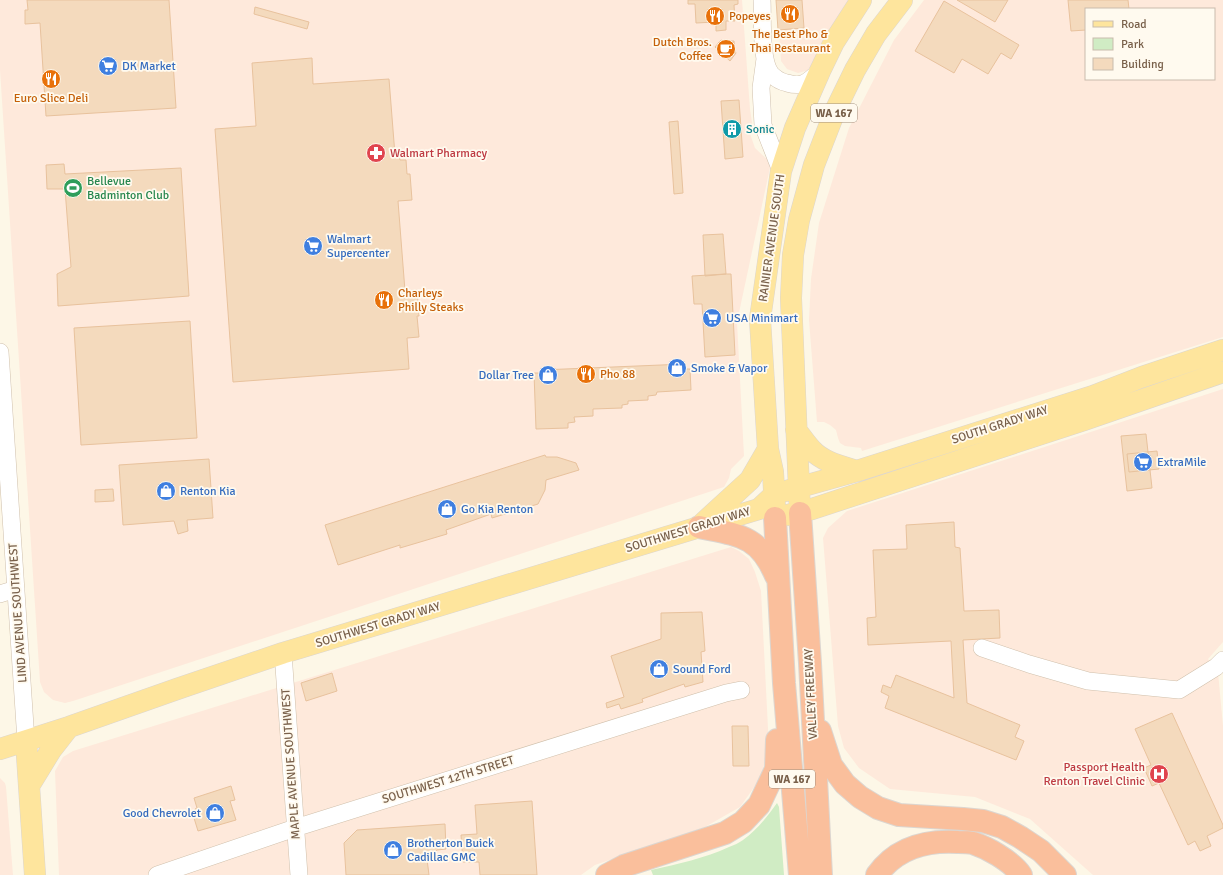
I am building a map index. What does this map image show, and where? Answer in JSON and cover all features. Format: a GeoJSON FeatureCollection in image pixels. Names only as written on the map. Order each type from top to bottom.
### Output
{"type":"FeatureCollection","features":[{"type":"Feature","properties":{"kind":"highway","name":"VALLEY FREEWAY"},"geometry":{"type":"LineString","coordinates":[[800,512],[810,663],[821,875]]}},
{"type":"Feature","properties":{"kind":"highway","name":"VALLEY FREEWAY"},"geometry":{"type":"LineString","coordinates":[[767,513],[778,581],[784,683],[800,875]]}},
{"type":"Feature","properties":{"kind":"highway"},"geometry":{"type":"LineString","coordinates":[[698,527],[728,533],[748,540],[761,550],[770,562],[778,581]]}},
{"type":"Feature","properties":{"kind":"highway"},"geometry":{"type":"LineString","coordinates":[[607,875],[624,866],[725,833],[744,822],[749,817],[759,805],[776,769],[778,746],[776,717],[784,683]]}},
{"type":"Feature","properties":{"kind":"highway"},"geometry":{"type":"LineString","coordinates":[[812,711],[832,765],[845,784],[878,808],[899,815],[983,821],[1020,837],[1041,851],[1065,875]]}},
{"type":"Feature","properties":{"kind":"highway"},"geometry":{"type":"LineString","coordinates":[[877,875],[896,856],[909,849],[932,842],[972,843],[988,849],[1004,859],[1021,875]]}},
{"type":"Feature","properties":{"kind":"main road","name":"RAINIER AVENUE SOUTH"},"geometry":{"type":"LineString","coordinates":[[767,513],[774,494],[773,472],[768,449],[760,319],[781,170],[795,128],[820,71],[834,42],[861,0]]}},
{"type":"Feature","properties":{"kind":"main road","name":"RAINIER AVENUE SOUTH"},"geometry":{"type":"LineString","coordinates":[[800,512],[791,298],[793,255],[798,220],[814,165],[835,111],[855,70],[876,34],[902,0]]}},
{"type":"Feature","properties":{"kind":"main road","name":"SOUTH GRADY WAY"},"geometry":{"type":"LineString","coordinates":[[774,494],[857,471],[1093,396],[1142,377],[1223,350]]}},
{"type":"Feature","properties":{"kind":"main road","name":"SOUTH GRADY WAY"},"geometry":{"type":"LineString","coordinates":[[767,513],[800,512],[1084,420],[1223,372]]}},
{"type":"Feature","properties":{"kind":"main road"},"geometry":{"type":"LineString","coordinates":[[1192,383],[1223,382]]}},
{"type":"Feature","properties":{"kind":"main road"},"geometry":{"type":"LineString","coordinates":[[796,430],[812,450],[822,458],[857,471]]}},
{"type":"Feature","properties":{"kind":"main road"},"geometry":{"type":"LineString","coordinates":[[698,527],[750,480],[768,449]]}},
{"type":"Feature","properties":{"kind":"main road","name":"SOUTHWEST GRADY WAY"},"geometry":{"type":"LineString","coordinates":[[0,749],[69,728],[283,653],[698,527],[767,513]]}},
{"type":"Feature","properties":{"kind":"main road"},"geometry":{"type":"LineString","coordinates":[[29,786],[55,744],[69,728]]}},
{"type":"Feature","properties":{"kind":"main road","name":"LIND AVENUE SOUTHWEST"},"geometry":{"type":"LineString","coordinates":[[26,741],[35,875]]}},
{"type":"Feature","properties":{"kind":"street"},"geometry":{"type":"LineString","coordinates":[[762,0],[765,58],[761,88],[763,125],[781,170]]}},
{"type":"Feature","properties":{"kind":"street"},"geometry":{"type":"LineString","coordinates":[[765,58],[771,74],[785,83],[795,85],[805,84],[820,71]]}},
{"type":"Feature","properties":{"kind":"street","name":"LIND AVENUE SOUTHWEST"},"geometry":{"type":"LineString","coordinates":[[0,352],[8,591],[26,741]]}},
{"type":"Feature","properties":{"kind":"street"},"geometry":{"type":"LineString","coordinates":[[982,648],[1055,672],[1088,681],[1179,690],[1216,667],[1223,660]]}},
{"type":"Feature","properties":{"kind":"street","name":"MAPLE AVENUE SOUTHWEST"},"geometry":{"type":"LineString","coordinates":[[283,653],[298,875]]}},
{"type":"Feature","properties":{"kind":"street","name":"SOUTHWEST 12TH STREET"},"geometry":{"type":"LineString","coordinates":[[157,875],[295,828],[726,692],[741,690]]}},
{"type":"Feature","properties":{"kind":"shaded area"},"geometry":{"type":"Polygon","coordinates":[[[0,0],[742,0],[750,109],[753,129],[749,131],[755,148],[771,163],[737,322],[744,456],[731,469],[729,478],[724,487],[73,701],[65,703],[53,700],[44,692],[40,682],[0,70],[0,0]]]}},
{"type":"Feature","properties":{"kind":"shaded area"},"geometry":{"type":"Polygon","coordinates":[[[777,0],[854,0],[809,70],[798,73],[787,69],[781,61],[777,0]]]}},
{"type":"Feature","properties":{"kind":"shaded area"},"geometry":{"type":"Polygon","coordinates":[[[924,0],[1223,0],[1223,337],[862,451],[861,448],[845,446],[840,443],[836,430],[824,422],[817,422],[809,320],[811,279],[819,223],[849,128],[894,40],[924,0]]]}},
{"type":"Feature","properties":{"kind":"shaded area"},"geometry":{"type":"Polygon","coordinates":[[[1223,389],[1223,642],[1208,659],[1218,672],[1223,726],[1223,875],[1093,875],[1030,819],[975,797],[890,789],[859,768],[844,748],[838,726],[823,538],[828,528],[847,511],[1223,389]]]}},
{"type":"Feature","properties":{"kind":"shaded area"},"geometry":{"type":"Polygon","coordinates":[[[731,547],[749,559],[761,591],[769,748],[760,779],[740,807],[705,827],[595,865],[581,875],[59,875],[55,771],[63,757],[73,751],[731,547]]]}},
{"type":"Feature","properties":{"kind":"shaded area"},"geometry":{"type":"Polygon","coordinates":[[[0,778],[5,783],[6,787],[13,875],[0,875],[0,778]]]}},
{"type":"Feature","properties":{"kind":"green space"},"geometry":{"type":"Polygon","coordinates":[[[777,803],[779,807],[784,875],[653,875],[651,870],[701,858],[740,842],[757,828],[777,803]]]}},
{"type":"Feature","properties":{"kind":"building","name":"DK Market"},"geometry":{"type":"Polygon","coordinates":[[[27,0],[169,0],[176,108],[46,116],[40,23],[25,24],[25,10],[28,10],[27,0]]]}},
{"type":"Feature","properties":{"kind":"building","name":"Popeyes"},"geometry":{"type":"Polygon","coordinates":[[[688,0],[738,0],[738,4],[734,5],[735,21],[726,21],[726,30],[716,31],[716,22],[696,23],[695,4],[688,4],[688,0]]]}},
{"type":"Feature","properties":{"kind":"building","name":"The Best Pho & Thai Restaurant"},"geometry":{"type":"Polygon","coordinates":[[[776,0],[802,0],[804,28],[778,30],[776,0]]]}},
{"type":"Feature","properties":{"kind":"building"},"geometry":{"type":"Polygon","coordinates":[[[957,0],[1008,0],[995,22],[957,0]]]}},
{"type":"Feature","properties":{"kind":"building"},"geometry":{"type":"Polygon","coordinates":[[[1068,0],[1128,0],[1129,8],[1085,8],[1085,30],[1071,31],[1068,0]]]}},
{"type":"Feature","properties":{"kind":"building"},"geometry":{"type":"Polygon","coordinates":[[[944,1],[1019,45],[1011,59],[1001,53],[988,74],[962,59],[954,73],[915,51],[944,1]]]}},
{"type":"Feature","properties":{"kind":"building"},"geometry":{"type":"Polygon","coordinates":[[[255,7],[309,22],[307,29],[254,14],[255,7]]]}},
{"type":"Feature","properties":{"kind":"building","name":"Dutch Bros. Coffee"},"geometry":{"type":"Polygon","coordinates":[[[721,40],[734,41],[736,53],[730,61],[715,47],[721,40]]]}},
{"type":"Feature","properties":{"kind":"building","name":"Walmart Supercenter"},"geometry":{"type":"Polygon","coordinates":[[[312,58],[313,84],[389,79],[395,155],[399,154],[400,160],[406,160],[407,174],[410,174],[412,200],[398,201],[405,291],[417,290],[419,337],[407,338],[409,369],[233,382],[215,129],[256,126],[252,63],[312,58]]]}},
{"type":"Feature","properties":{"kind":"building","name":"Sonic"},"geometry":{"type":"Polygon","coordinates":[[[739,100],[743,157],[725,159],[721,101],[739,100]]]}},
{"type":"Feature","properties":{"kind":"building"},"geometry":{"type":"Polygon","coordinates":[[[678,121],[683,193],[674,194],[669,122],[678,121]]]}},
{"type":"Feature","properties":{"kind":"building"},"geometry":{"type":"Polygon","coordinates":[[[64,164],[65,174],[181,168],[189,296],[58,306],[57,274],[71,267],[65,189],[47,189],[46,165],[64,164]]]}},
{"type":"Feature","properties":{"kind":"building"},"geometry":{"type":"Polygon","coordinates":[[[723,234],[726,274],[705,276],[703,235],[723,234]]]}},
{"type":"Feature","properties":{"kind":"building"},"geometry":{"type":"Polygon","coordinates":[[[731,274],[735,355],[705,357],[702,304],[694,304],[692,276],[731,274]]]}},
{"type":"Feature","properties":{"kind":"building"},"geometry":{"type":"Polygon","coordinates":[[[190,321],[197,438],[81,445],[74,328],[190,321]]]}},
{"type":"Feature","properties":{"kind":"building"},"geometry":{"type":"Polygon","coordinates":[[[685,364],[685,369],[690,369],[691,390],[657,392],[656,395],[648,396],[648,400],[628,401],[628,404],[622,405],[622,408],[593,409],[593,416],[574,417],[575,422],[568,423],[568,428],[536,429],[534,373],[541,373],[541,370],[685,364]]]}},
{"type":"Feature","properties":{"kind":"building"},"geometry":{"type":"Polygon","coordinates":[[[1146,434],[1152,488],[1127,491],[1121,436],[1146,434]]]}},
{"type":"Feature","properties":{"kind":"building","name":"ExtraMile"},"geometry":{"type":"Polygon","coordinates":[[[1157,451],[1159,469],[1129,472],[1127,454],[1157,451]]]}},
{"type":"Feature","properties":{"kind":"building","name":"Go Kia Renton"},"geometry":{"type":"Polygon","coordinates":[[[545,455],[546,457],[557,457],[576,463],[579,470],[546,480],[545,490],[538,504],[492,518],[491,514],[446,530],[447,534],[400,548],[400,545],[338,565],[325,525],[545,455]]]}},
{"type":"Feature","properties":{"kind":"building","name":"Renton Kia"},"geometry":{"type":"Polygon","coordinates":[[[209,459],[213,518],[187,520],[188,531],[178,534],[174,521],[123,525],[119,465],[209,459]]]}},
{"type":"Feature","properties":{"kind":"building"},"geometry":{"type":"Polygon","coordinates":[[[113,489],[114,501],[95,502],[95,490],[113,489]]]}},
{"type":"Feature","properties":{"kind":"building"},"geometry":{"type":"Polygon","coordinates":[[[954,522],[955,547],[960,548],[964,611],[999,610],[1000,638],[963,640],[967,703],[1020,725],[1015,737],[1024,741],[1016,760],[885,708],[889,696],[881,692],[883,685],[891,688],[896,675],[954,698],[951,641],[868,645],[867,618],[876,617],[873,550],[907,549],[906,525],[954,522]]]}},
{"type":"Feature","properties":{"kind":"building","name":"Sound Ford"},"geometry":{"type":"Polygon","coordinates":[[[702,612],[705,651],[701,652],[703,682],[685,687],[684,684],[642,699],[643,702],[621,709],[619,704],[607,708],[606,703],[624,697],[611,656],[661,639],[661,613],[702,612]]]}},
{"type":"Feature","properties":{"kind":"building"},"geometry":{"type":"Polygon","coordinates":[[[332,673],[337,691],[306,701],[301,683],[332,673]]]}},
{"type":"Feature","properties":{"kind":"building"},"geometry":{"type":"Polygon","coordinates":[[[1172,713],[1223,825],[1223,828],[1207,836],[1211,846],[1200,851],[1195,841],[1188,845],[1159,783],[1152,786],[1144,768],[1151,765],[1135,729],[1172,713]]]}},
{"type":"Feature","properties":{"kind":"building"},"geometry":{"type":"Polygon","coordinates":[[[732,726],[748,726],[749,766],[733,766],[732,726]]]}},
{"type":"Feature","properties":{"kind":"building","name":"Good Chevrolet"},"geometry":{"type":"Polygon","coordinates":[[[231,786],[235,800],[230,801],[236,820],[198,831],[194,818],[197,817],[195,809],[197,808],[194,798],[231,786]]]}},
{"type":"Feature","properties":{"kind":"building"},"geometry":{"type":"Polygon","coordinates":[[[532,801],[537,875],[480,875],[479,862],[463,862],[461,835],[477,834],[475,805],[532,801]]]}},
{"type":"Feature","properties":{"kind":"building","name":"Brotherton Buick Cadillac GMC"},"geometry":{"type":"Polygon","coordinates":[[[445,824],[446,849],[437,850],[427,859],[429,875],[346,875],[344,843],[357,830],[445,824]]]}},
{"type":"Feature","properties":{"kind":"place","name":"The Best Pho & Thai Restaurant"},"geometry":{"type":"Point","coordinates":[790,14]}},
{"type":"Feature","properties":{"kind":"place","name":"Popeyes"},"geometry":{"type":"Point","coordinates":[715,16]}},
{"type":"Feature","properties":{"kind":"place","name":"Dutch Bros. Coffee"},"geometry":{"type":"Point","coordinates":[726,49]}},
{"type":"Feature","properties":{"kind":"place","name":"DK Market"},"geometry":{"type":"Point","coordinates":[108,66]}},
{"type":"Feature","properties":{"kind":"place","name":"Euro Slice Deli"},"geometry":{"type":"Point","coordinates":[51,79]}},
{"type":"Feature","properties":{"kind":"place","name":"Sonic"},"geometry":{"type":"Point","coordinates":[732,129]}},
{"type":"Feature","properties":{"kind":"place","name":"Walmart Pharmacy"},"geometry":{"type":"Point","coordinates":[376,153]}},
{"type":"Feature","properties":{"kind":"place","name":"Bellevue Badminton Club"},"geometry":{"type":"Point","coordinates":[73,188]}},
{"type":"Feature","properties":{"kind":"place","name":"Walmart Supercenter"},"geometry":{"type":"Point","coordinates":[313,246]}},
{"type":"Feature","properties":{"kind":"place","name":"Charleys Philly Steaks"},"geometry":{"type":"Point","coordinates":[384,300]}},
{"type":"Feature","properties":{"kind":"place","name":"USA Minimart"},"geometry":{"type":"Point","coordinates":[712,318]}},
{"type":"Feature","properties":{"kind":"place","name":"Smoke & Vapor"},"geometry":{"type":"Point","coordinates":[677,368]}},
{"type":"Feature","properties":{"kind":"place","name":"Pho 88"},"geometry":{"type":"Point","coordinates":[586,374]}},
{"type":"Feature","properties":{"kind":"place","name":"Dollar Tree"},"geometry":{"type":"Point","coordinates":[548,375]}},
{"type":"Feature","properties":{"kind":"place","name":"ExtraMile"},"geometry":{"type":"Point","coordinates":[1143,462]}},
{"type":"Feature","properties":{"kind":"place","name":"Renton Kia"},"geometry":{"type":"Point","coordinates":[166,491]}},
{"type":"Feature","properties":{"kind":"place","name":"Go Kia Renton"},"geometry":{"type":"Point","coordinates":[447,509]}},
{"type":"Feature","properties":{"kind":"place","name":"Sound Ford"},"geometry":{"type":"Point","coordinates":[659,669]}},
{"type":"Feature","properties":{"kind":"place","name":"Passport Health Renton Travel Clinic"},"geometry":{"type":"Point","coordinates":[1159,774]}},
{"type":"Feature","properties":{"kind":"place","name":"Good Chevrolet"},"geometry":{"type":"Point","coordinates":[215,813]}},
{"type":"Feature","properties":{"kind":"place","name":"Brotherton Buick Cadillac GMC"},"geometry":{"type":"Point","coordinates":[393,850]}}]}
